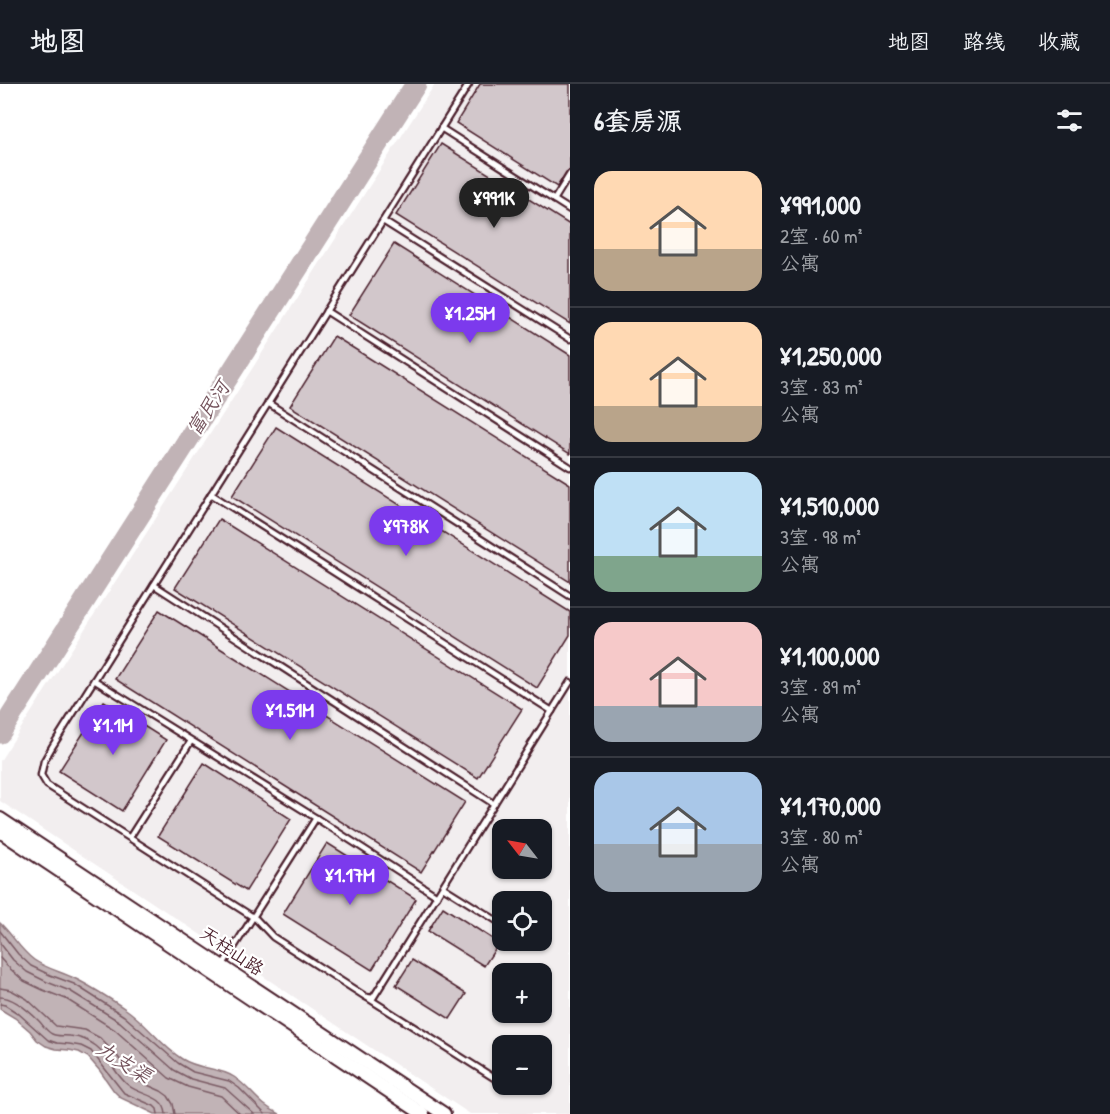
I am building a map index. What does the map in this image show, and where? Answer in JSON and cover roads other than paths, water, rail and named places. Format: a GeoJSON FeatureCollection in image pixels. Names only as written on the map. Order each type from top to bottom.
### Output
{"type":"FeatureCollection","features":[{"type":"Feature","properties":{"kind":"street","name":"天柱山路"},"geometry":{"type":"LineString","coordinates":[[0,819],[423,1114]]}},
{"type":"Feature","properties":{"kind":"street","name":"天柱山路"},"geometry":{"type":"LineString","coordinates":[[0,831],[444,1114]]}},
{"type":"Feature","properties":{"kind":"lane"},"geometry":{"type":"LineString","coordinates":[[469,84],[52,747],[44,761],[41,775],[48,785],[253,917],[273,937],[492,1077]]}},
{"type":"Feature","properties":{"kind":"lane"},"geometry":{"type":"LineString","coordinates":[[441,128],[570,210]]}},
{"type":"Feature","properties":{"kind":"lane"},"geometry":{"type":"LineString","coordinates":[[554,200],[570,174]]}},
{"type":"Feature","properties":{"kind":"lane"},"geometry":{"type":"LineString","coordinates":[[383,221],[570,339]]}},
{"type":"Feature","properties":{"kind":"lane"},"geometry":{"type":"LineString","coordinates":[[326,311],[570,467]]}},
{"type":"Feature","properties":{"kind":"lane"},"geometry":{"type":"LineString","coordinates":[[268,403],[570,596]]}},
{"type":"Feature","properties":{"kind":"lane"},"geometry":{"type":"LineString","coordinates":[[211,494],[552,711]]}},
{"type":"Feature","properties":{"kind":"lane"},"geometry":{"type":"LineString","coordinates":[[154,585],[494,804]]}},
{"type":"Feature","properties":{"kind":"lane"},"geometry":{"type":"LineString","coordinates":[[94,680],[437,896]]}},
{"type":"Feature","properties":{"kind":"lane"},"geometry":{"type":"LineString","coordinates":[[366,997],[373,998],[570,682]]}},
{"type":"Feature","properties":{"kind":"lane"},"geometry":{"type":"LineString","coordinates":[[129,837],[191,741]]}},
{"type":"Feature","properties":{"kind":"lane"},"geometry":{"type":"LineString","coordinates":[[219,971],[316,818]]}},
{"type":"Feature","properties":{"kind":"lane"},"geometry":{"type":"LineString","coordinates":[[443,887],[492,918]]}},
{"type":"Feature","properties":{"kind":"water","name":"九支渠"},"geometry":{"type":"Polygon","coordinates":[[[0,923],[24,952],[34,960],[102,994],[127,1010],[182,1059],[188,1063],[234,1077],[261,1102],[280,1114],[155,1114],[121,1098],[88,1057],[79,1052],[46,1046],[15,1018],[0,1009],[0,923]]]}},
{"type":"Feature","properties":{"kind":"waterway","name":"富民河"},"geometry":{"type":"LineString","coordinates":[[0,733],[416,84]]}}]}
